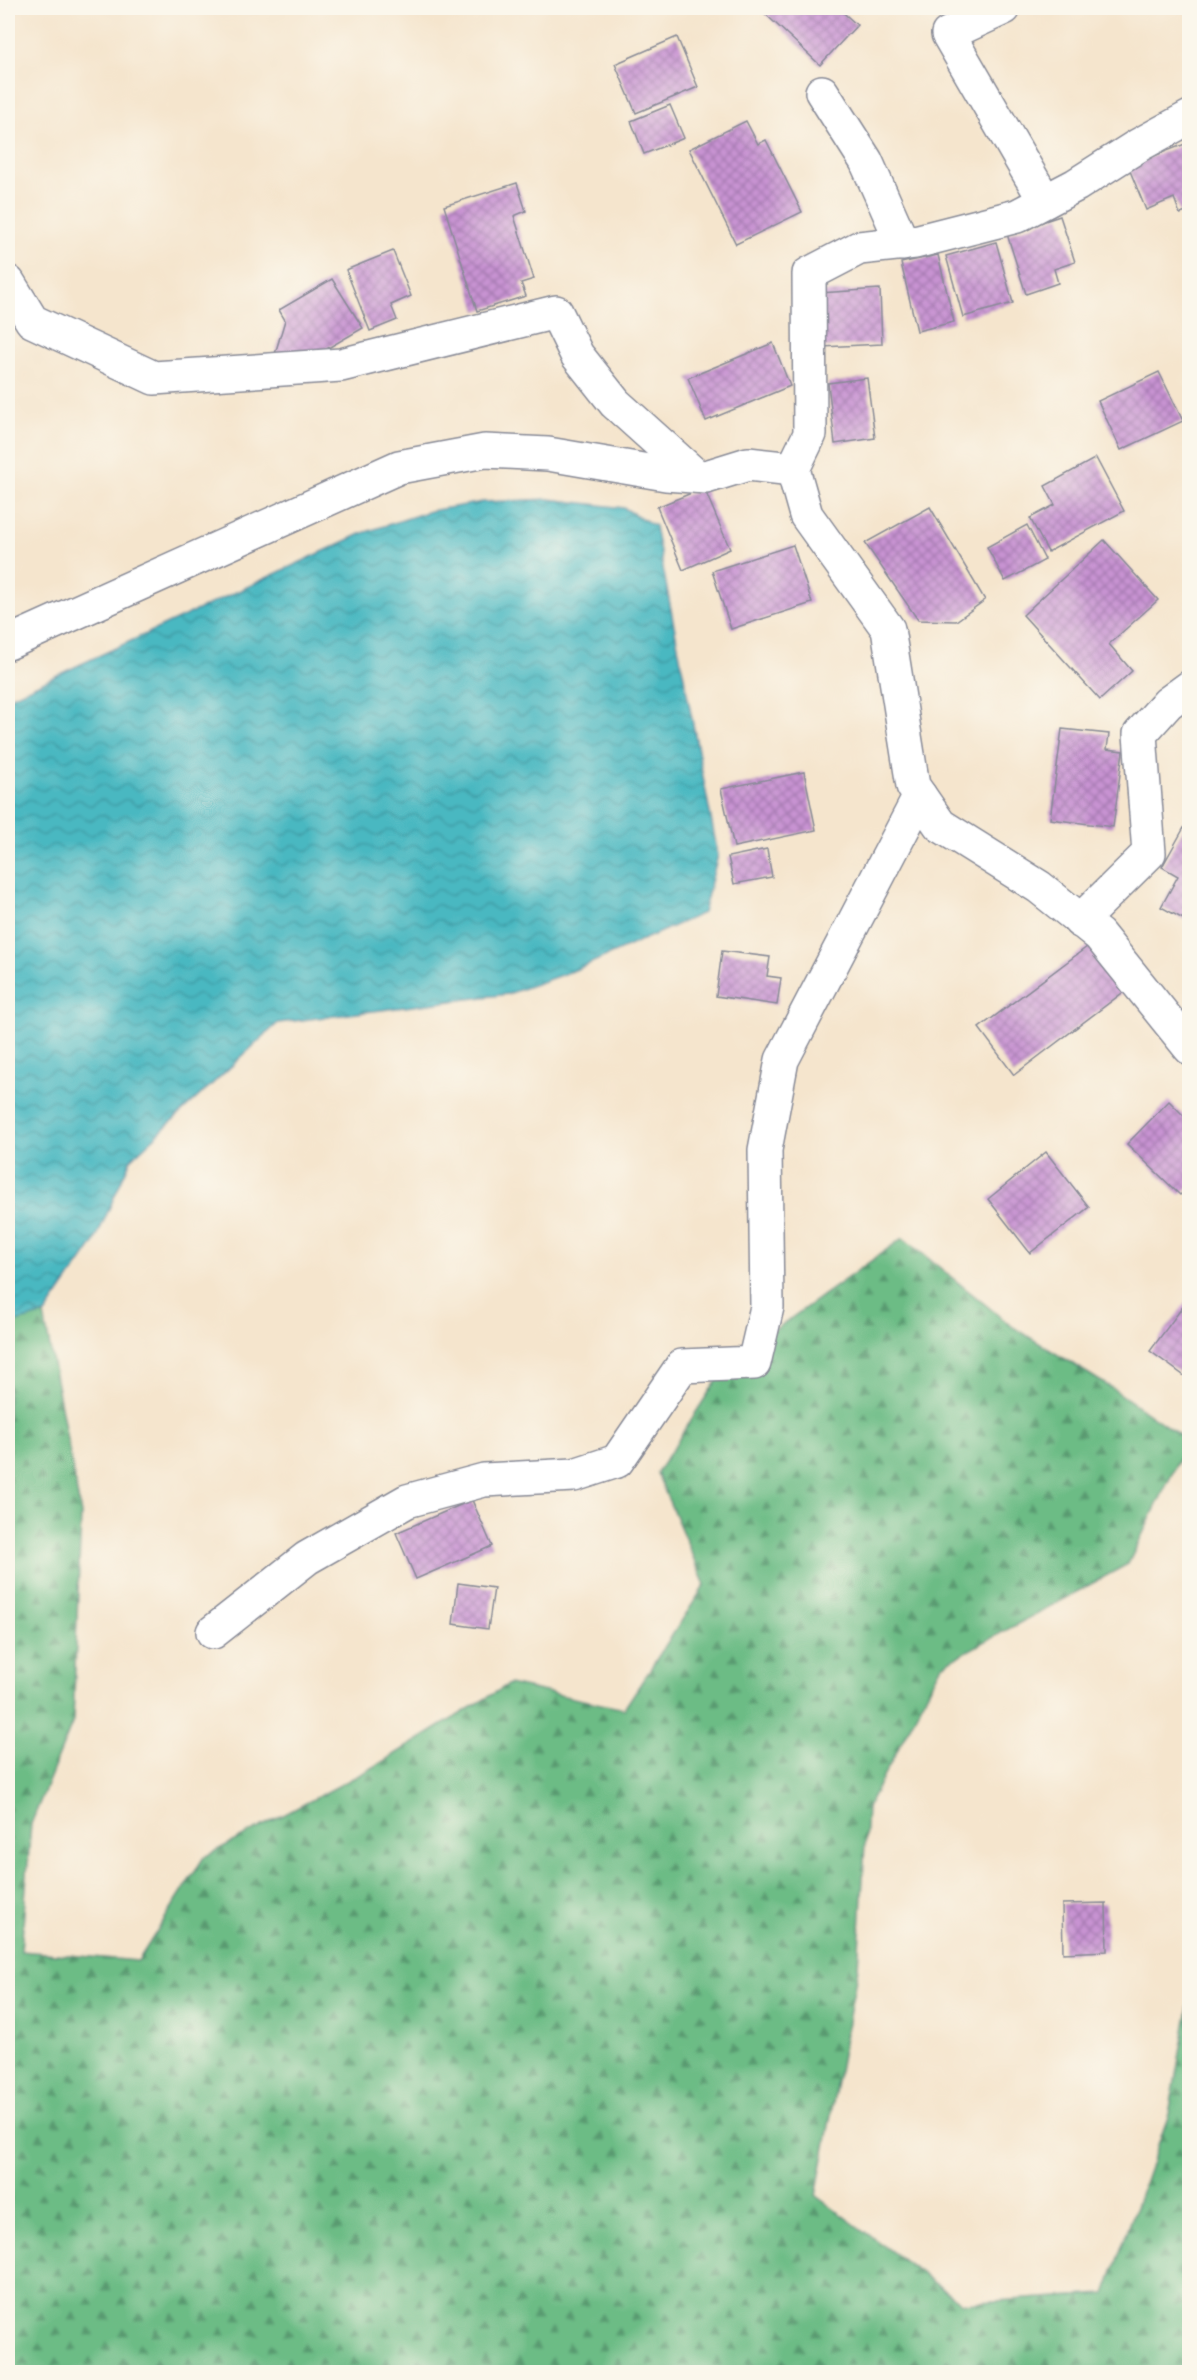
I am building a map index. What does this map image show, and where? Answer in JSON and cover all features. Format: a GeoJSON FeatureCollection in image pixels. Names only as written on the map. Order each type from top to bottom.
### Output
{"type":"FeatureCollection","features":[{"type":"Feature","properties":{"kind":"street"},"geometry":{"type":"LineString","coordinates":[[1004,8],[948,34],[1045,201]]}},
{"type":"Feature","properties":{"kind":"street"},"geometry":{"type":"LineString","coordinates":[[822,92],[866,161],[903,244]]}},
{"type":"Feature","properties":{"kind":"street"},"geometry":{"type":"LineString","coordinates":[[1190,117],[1139,145],[1076,185],[1017,216],[903,244],[859,249],[809,274],[810,434],[793,469],[806,515],[888,629],[913,786],[940,825],[1039,887],[1099,935],[1190,1048]]}},
{"type":"Feature","properties":{"kind":"street"},"geometry":{"type":"LineString","coordinates":[[8,282],[32,321],[154,378],[342,365],[556,312],[577,355],[615,403],[696,476]]}},
{"type":"Feature","properties":{"kind":"street"},"geometry":{"type":"LineString","coordinates":[[8,643],[399,467],[485,451],[548,454],[666,474],[706,477],[748,464],[793,469]]}},
{"type":"Feature","properties":{"kind":"street"},"geometry":{"type":"LineString","coordinates":[[1080,921],[1149,854],[1140,734],[1168,702],[1190,687]]}},
{"type":"Feature","properties":{"kind":"street"},"geometry":{"type":"LineString","coordinates":[[213,1632],[307,1558],[407,1501],[484,1480],[574,1475],[617,1461],[682,1366],[754,1363],[767,1307],[765,1150],[782,1060],[920,796]]}},
{"type":"Feature","properties":{"kind":"green space"},"geometry":{"type":"Polygon","coordinates":[[[8,1195],[33,1256],[81,1514],[73,1721],[31,1824],[21,1951],[138,1961],[204,1857],[374,1767],[509,1684],[624,1709],[705,1585],[657,1473],[727,1364],[903,1238],[1013,1327],[1113,1389],[1188,1441],[1128,1564],[942,1665],[867,1808],[858,1967],[816,2196],[962,2303],[1105,2294],[1169,2114],[1189,2003],[1189,2372],[8,2372],[8,1195]]]}},
{"type":"Feature","properties":{"kind":"water"},"geometry":{"type":"Polygon","coordinates":[[[549,499],[624,508],[655,526],[718,855],[703,913],[575,970],[508,994],[278,1023],[131,1159],[94,1243],[45,1314],[8,1324],[8,698],[363,533],[430,511],[483,502],[549,499]]]}},
{"type":"Feature","properties":{"kind":"building"},"geometry":{"type":"Polygon","coordinates":[[[759,8],[838,8],[857,25],[820,65],[759,8]]]}},
{"type":"Feature","properties":{"kind":"building"},"geometry":{"type":"Polygon","coordinates":[[[677,37],[698,87],[636,113],[615,64],[677,37]]]}},
{"type":"Feature","properties":{"kind":"building"},"geometry":{"type":"Polygon","coordinates":[[[670,105],[684,138],[644,154],[631,121],[670,105]]]}},
{"type":"Feature","properties":{"kind":"building"},"geometry":{"type":"Polygon","coordinates":[[[746,121],[758,144],[766,140],[802,212],[736,244],[689,149],[746,121]]]}},
{"type":"Feature","properties":{"kind":"building"},"geometry":{"type":"Polygon","coordinates":[[[1190,142],[1190,211],[1180,214],[1174,198],[1146,210],[1128,166],[1190,142]]]}},
{"type":"Feature","properties":{"kind":"building"},"geometry":{"type":"Polygon","coordinates":[[[517,183],[526,211],[514,216],[534,279],[521,283],[526,296],[477,311],[444,206],[517,183]]]}},
{"type":"Feature","properties":{"kind":"building"},"geometry":{"type":"Polygon","coordinates":[[[1060,216],[1075,262],[1054,269],[1058,283],[1026,294],[1007,234],[1060,216]]]}},
{"type":"Feature","properties":{"kind":"building"},"geometry":{"type":"Polygon","coordinates":[[[996,242],[1013,303],[963,317],[946,256],[996,242]]]}},
{"type":"Feature","properties":{"kind":"building"},"geometry":{"type":"Polygon","coordinates":[[[393,251],[411,296],[391,305],[397,320],[370,331],[346,270],[393,251]]]}},
{"type":"Feature","properties":{"kind":"building"},"geometry":{"type":"Polygon","coordinates":[[[938,255],[954,322],[917,331],[901,263],[938,255]]]}},
{"type":"Feature","properties":{"kind":"building"},"geometry":{"type":"Polygon","coordinates":[[[332,279],[363,328],[316,355],[275,354],[285,320],[279,310],[332,279]]]}},
{"type":"Feature","properties":{"kind":"building"},"geometry":{"type":"Polygon","coordinates":[[[880,289],[882,344],[822,347],[819,293],[880,289]]]}},
{"type":"Feature","properties":{"kind":"building"},"geometry":{"type":"Polygon","coordinates":[[[773,343],[790,386],[706,421],[688,378],[773,343]]]}},
{"type":"Feature","properties":{"kind":"building"},"geometry":{"type":"Polygon","coordinates":[[[1159,372],[1183,421],[1121,450],[1098,401],[1159,372]]]}},
{"type":"Feature","properties":{"kind":"building"},"geometry":{"type":"Polygon","coordinates":[[[867,378],[875,438],[835,444],[828,383],[867,378]]]}},
{"type":"Feature","properties":{"kind":"building"},"geometry":{"type":"Polygon","coordinates":[[[1096,458],[1124,511],[1048,552],[1030,518],[1055,505],[1045,486],[1096,458]]]}},
{"type":"Feature","properties":{"kind":"building"},"geometry":{"type":"Polygon","coordinates":[[[704,488],[730,549],[683,570],[657,507],[704,488]]]}},
{"type":"Feature","properties":{"kind":"building"},"geometry":{"type":"Polygon","coordinates":[[[930,507],[985,600],[956,621],[918,620],[865,543],[930,507]]]}},
{"type":"Feature","properties":{"kind":"building"},"geometry":{"type":"Polygon","coordinates":[[[1027,525],[1045,560],[1005,581],[987,547],[1027,525]]]}},
{"type":"Feature","properties":{"kind":"building"},"geometry":{"type":"Polygon","coordinates":[[[1104,540],[1158,600],[1109,644],[1132,671],[1100,700],[1023,615],[1104,540]]]}},
{"type":"Feature","properties":{"kind":"building"},"geometry":{"type":"Polygon","coordinates":[[[793,545],[812,603],[731,629],[712,571],[793,545]]]}},
{"type":"Feature","properties":{"kind":"building"},"geometry":{"type":"Polygon","coordinates":[[[1062,729],[1109,734],[1107,749],[1123,751],[1113,827],[1050,819],[1062,729]]]}},
{"type":"Feature","properties":{"kind":"building"},"geometry":{"type":"Polygon","coordinates":[[[804,772],[816,830],[734,847],[721,789],[804,772]]]}},
{"type":"Feature","properties":{"kind":"building"},"geometry":{"type":"Polygon","coordinates":[[[1190,817],[1190,912],[1185,920],[1161,907],[1178,876],[1162,867],[1190,817]]]}},
{"type":"Feature","properties":{"kind":"building"},"geometry":{"type":"Polygon","coordinates":[[[767,849],[772,877],[734,884],[728,857],[767,849]]]}},
{"type":"Feature","properties":{"kind":"building"},"geometry":{"type":"Polygon","coordinates":[[[1095,941],[1130,987],[1014,1075],[979,1028],[1095,941]]]}},
{"type":"Feature","properties":{"kind":"building"},"geometry":{"type":"Polygon","coordinates":[[[722,951],[770,957],[767,976],[781,978],[777,1005],[716,996],[722,951]]]}},
{"type":"Feature","properties":{"kind":"building"},"geometry":{"type":"Polygon","coordinates":[[[1169,1101],[1190,1122],[1190,1186],[1180,1195],[1127,1144],[1169,1101]]]}},
{"type":"Feature","properties":{"kind":"building"},"geometry":{"type":"Polygon","coordinates":[[[1046,1152],[1089,1207],[1030,1253],[988,1199],[1046,1152]]]}},
{"type":"Feature","properties":{"kind":"building"},"geometry":{"type":"Polygon","coordinates":[[[1190,1297],[1190,1380],[1150,1351],[1190,1297]]]}},
{"type":"Feature","properties":{"kind":"building"},"geometry":{"type":"Polygon","coordinates":[[[472,1500],[492,1546],[416,1579],[396,1533],[472,1500]]]}},
{"type":"Feature","properties":{"kind":"building"},"geometry":{"type":"Polygon","coordinates":[[[458,1583],[494,1588],[488,1629],[453,1624],[458,1583]]]}},
{"type":"Feature","properties":{"kind":"building"},"geometry":{"type":"Polygon","coordinates":[[[1106,1903],[1107,1951],[1063,1953],[1062,1904],[1106,1903]]]}}]}
